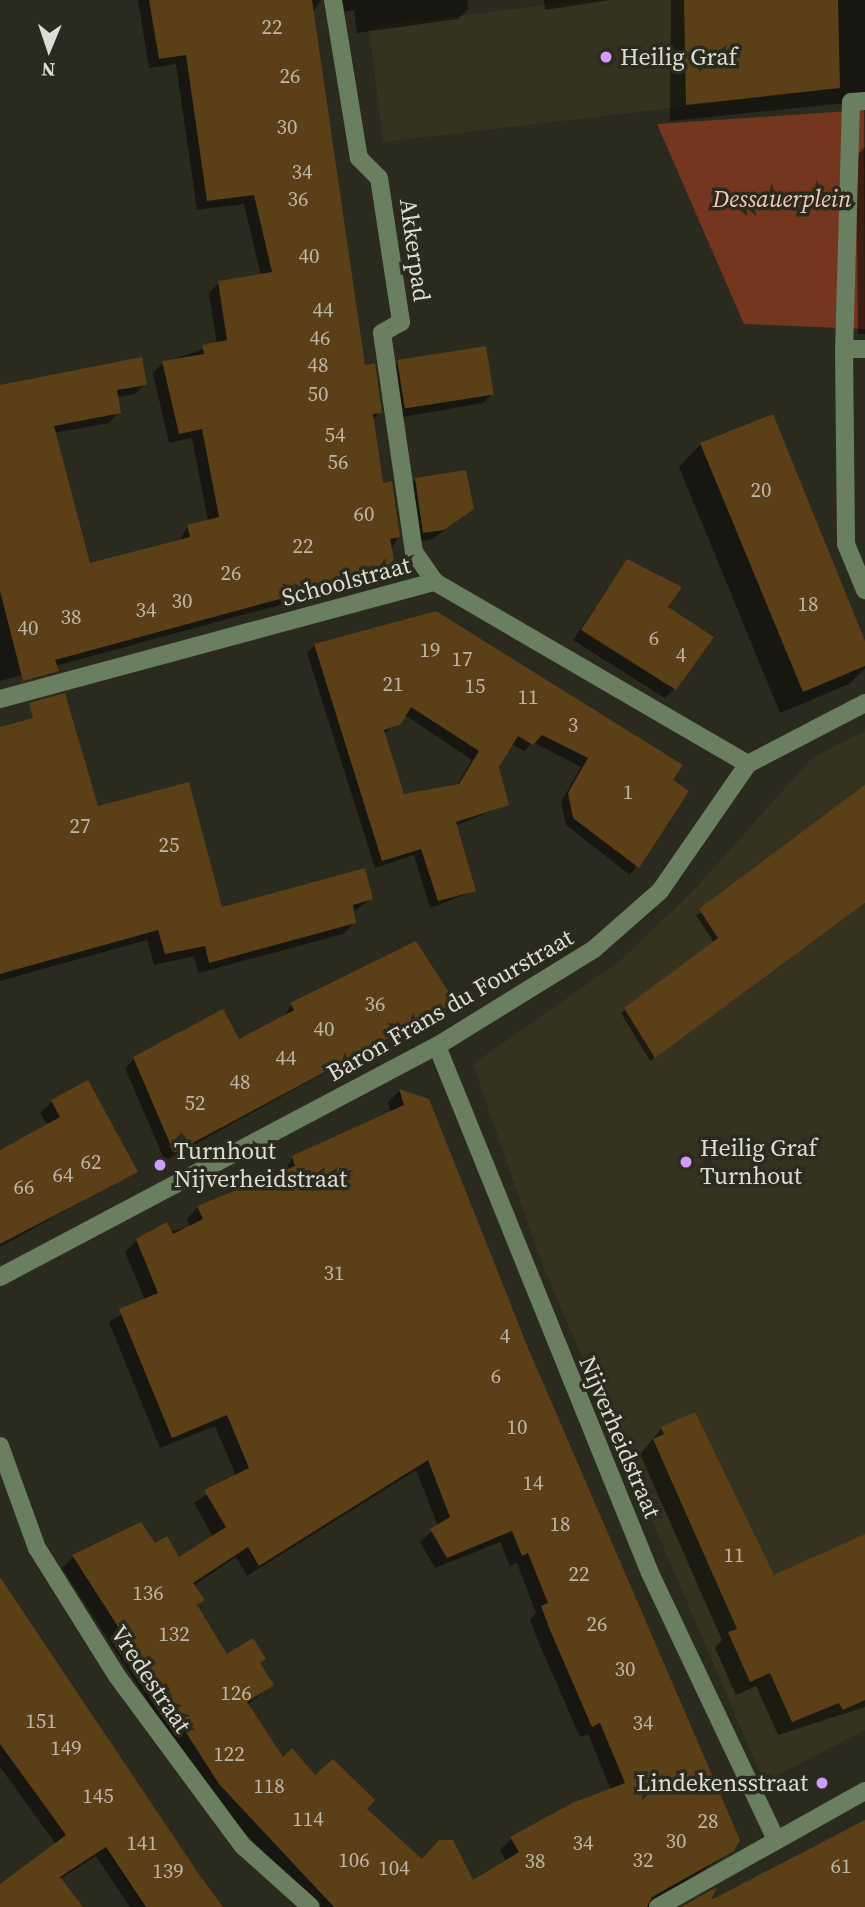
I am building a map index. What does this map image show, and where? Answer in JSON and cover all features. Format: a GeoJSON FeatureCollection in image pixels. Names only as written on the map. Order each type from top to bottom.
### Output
{"type":"FeatureCollection","features":[{"type":"Feature","properties":{"kind":"street","name":"Akkerpad"},"geometry":{"type":"LineString","coordinates":[[332,0],[359,158],[379,178],[401,322],[382,333],[414,552],[435,582]]}},
{"type":"Feature","properties":{"kind":"street"},"geometry":{"type":"LineString","coordinates":[[865,101],[851,102],[844,349],[846,544],[865,590]]}},
{"type":"Feature","properties":{"kind":"street"},"geometry":{"type":"LineString","coordinates":[[844,349],[865,349]]}},
{"type":"Feature","properties":{"kind":"street","name":"Schoolstraat"},"geometry":{"type":"LineString","coordinates":[[0,699],[435,582],[748,764]]}},
{"type":"Feature","properties":{"kind":"street","name":"Baron Frans du Fourstraat"},"geometry":{"type":"LineString","coordinates":[[0,1278],[437,1046],[594,949],[660,891],[748,764],[865,703]]}},
{"type":"Feature","properties":{"kind":"street","name":"Nijverheidstraat"},"geometry":{"type":"LineString","coordinates":[[437,1046],[650,1573],[776,1839]]}},
{"type":"Feature","properties":{"kind":"street","name":"Vredestraat"},"geometry":{"type":"LineString","coordinates":[[0,1446],[37,1548],[117,1676],[243,1846],[311,1907]]}},
{"type":"Feature","properties":{"kind":"street"},"geometry":{"type":"LineString","coordinates":[[658,1907],[865,1791]]}},
{"type":"Feature","properties":{"kind":"shaded area","name":"Heilig Graf"},"geometry":{"type":"Polygon","coordinates":[[[585,0],[838,0],[840,88],[383,142],[369,27],[585,0]]]}},
{"type":"Feature","properties":{"kind":"shaded area","name":"Heilig Graf Turnhout"},"geometry":{"type":"Polygon","coordinates":[[[865,731],[865,1730],[764,1782],[541,1261],[473,1064],[620,961],[693,891],[812,758],[865,731]]]}},
{"type":"Feature","properties":{"kind":"green space","name":"Dessauerplein"},"geometry":{"type":"Polygon","coordinates":[[[864,110],[865,329],[744,324],[657,124],[864,110]]]}},
{"type":"Feature","properties":{"kind":"building"},"geometry":{"type":"Polygon","coordinates":[[[149,0],[312,0],[365,365],[375,363],[382,413],[373,414],[383,483],[392,481],[400,537],[390,539],[394,559],[387,570],[55,660],[59,671],[23,681],[0,591],[0,385],[142,357],[147,385],[117,390],[121,413],[54,426],[90,563],[190,537],[187,525],[219,517],[202,429],[179,434],[162,361],[204,354],[202,345],[227,340],[218,281],[272,272],[254,195],[207,201],[186,55],[159,59],[149,0]]]}},
{"type":"Feature","properties":{"kind":"building"},"geometry":{"type":"Polygon","coordinates":[[[684,0],[838,0],[840,88],[686,105],[684,0]]]}},
{"type":"Feature","properties":{"kind":"building"},"geometry":{"type":"Polygon","coordinates":[[[486,346],[494,394],[405,408],[397,360],[486,346]]]}},
{"type":"Feature","properties":{"kind":"building"},"geometry":{"type":"Polygon","coordinates":[[[773,414],[865,641],[865,666],[803,692],[700,443],[773,414]]]}},
{"type":"Feature","properties":{"kind":"building"},"geometry":{"type":"Polygon","coordinates":[[[466,470],[474,509],[444,530],[423,533],[415,478],[466,470]]]}},
{"type":"Feature","properties":{"kind":"building"},"geometry":{"type":"Polygon","coordinates":[[[627,559],[682,587],[668,607],[714,637],[676,690],[581,630],[627,559]]]}},
{"type":"Feature","properties":{"kind":"building"},"geometry":{"type":"Polygon","coordinates":[[[436,611],[683,765],[673,780],[689,791],[639,868],[573,818],[568,793],[588,758],[542,735],[533,745],[518,736],[499,767],[509,805],[456,822],[476,891],[438,901],[421,849],[382,861],[314,644],[436,611]],[[411,707],[401,724],[384,730],[404,794],[459,784],[479,751],[411,707]]]}},
{"type":"Feature","properties":{"kind":"building"},"geometry":{"type":"Polygon","coordinates":[[[65,693],[98,806],[189,782],[222,907],[365,868],[373,899],[353,905],[356,923],[209,963],[205,946],[165,954],[158,930],[0,974],[0,727],[33,718],[29,703],[65,693]]]}},
{"type":"Feature","properties":{"kind":"building"},"geometry":{"type":"Polygon","coordinates":[[[865,785],[865,903],[655,1058],[624,1008],[718,938],[699,909],[865,785]]]}},
{"type":"Feature","properties":{"kind":"building"},"geometry":{"type":"Polygon","coordinates":[[[416,941],[455,1002],[174,1153],[133,1057],[223,1009],[239,1039],[294,1010],[290,1003],[416,941]]]}},
{"type":"Feature","properties":{"kind":"building"},"geometry":{"type":"Polygon","coordinates":[[[88,1080],[138,1172],[0,1244],[0,1150],[60,1117],[51,1100],[88,1080]]]}},
{"type":"Feature","properties":{"kind":"building"},"geometry":{"type":"Polygon","coordinates":[[[399,1089],[429,1099],[529,1350],[740,1840],[734,1851],[652,1897],[647,1907],[334,1907],[219,1784],[72,1555],[141,1522],[155,1543],[167,1536],[179,1557],[226,1527],[204,1490],[249,1468],[227,1415],[172,1438],[119,1309],[158,1293],[136,1239],[167,1222],[173,1234],[203,1219],[197,1206],[295,1166],[292,1156],[404,1105],[399,1089]],[[428,1460],[259,1566],[248,1547],[193,1583],[205,1600],[197,1605],[227,1654],[253,1638],[266,1659],[260,1663],[274,1685],[247,1702],[283,1757],[292,1748],[315,1775],[333,1759],[375,1800],[367,1809],[422,1859],[439,1840],[453,1840],[473,1880],[519,1852],[510,1837],[572,1803],[625,1783],[600,1723],[592,1727],[550,1630],[541,1606],[548,1603],[528,1553],[522,1556],[512,1531],[447,1558],[430,1529],[450,1517],[428,1460]]]}},
{"type":"Feature","properties":{"kind":"building"},"geometry":{"type":"Polygon","coordinates":[[[695,1412],[774,1575],[865,1534],[865,1700],[843,1710],[839,1703],[792,1722],[770,1673],[750,1682],[728,1632],[737,1629],[653,1439],[664,1434],[661,1427],[695,1412]]]}},
{"type":"Feature","properties":{"kind":"building"},"geometry":{"type":"Polygon","coordinates":[[[0,1577],[223,1907],[146,1907],[106,1847],[60,1877],[83,1907],[0,1907],[0,1884],[66,1835],[0,1744],[0,1577]]]}},
{"type":"Feature","properties":{"kind":"building"},"geometry":{"type":"Polygon","coordinates":[[[865,1820],[865,1907],[681,1907],[717,1887],[711,1900],[865,1820]]]}},
{"type":"Feature","properties":{"kind":"place","name":"Heilig Graf"},"geometry":{"type":"Point","coordinates":[606,57]}},
{"type":"Feature","properties":{"kind":"place","name":"Heilig Graf Turnhout"},"geometry":{"type":"Point","coordinates":[686,1162]}},
{"type":"Feature","properties":{"kind":"place","name":"Turnhout Nijverheidstraat"},"geometry":{"type":"Point","coordinates":[160,1165]}},
{"type":"Feature","properties":{"kind":"place","name":"Lindekensstraat"},"geometry":{"type":"Point","coordinates":[822,1783]}}]}
